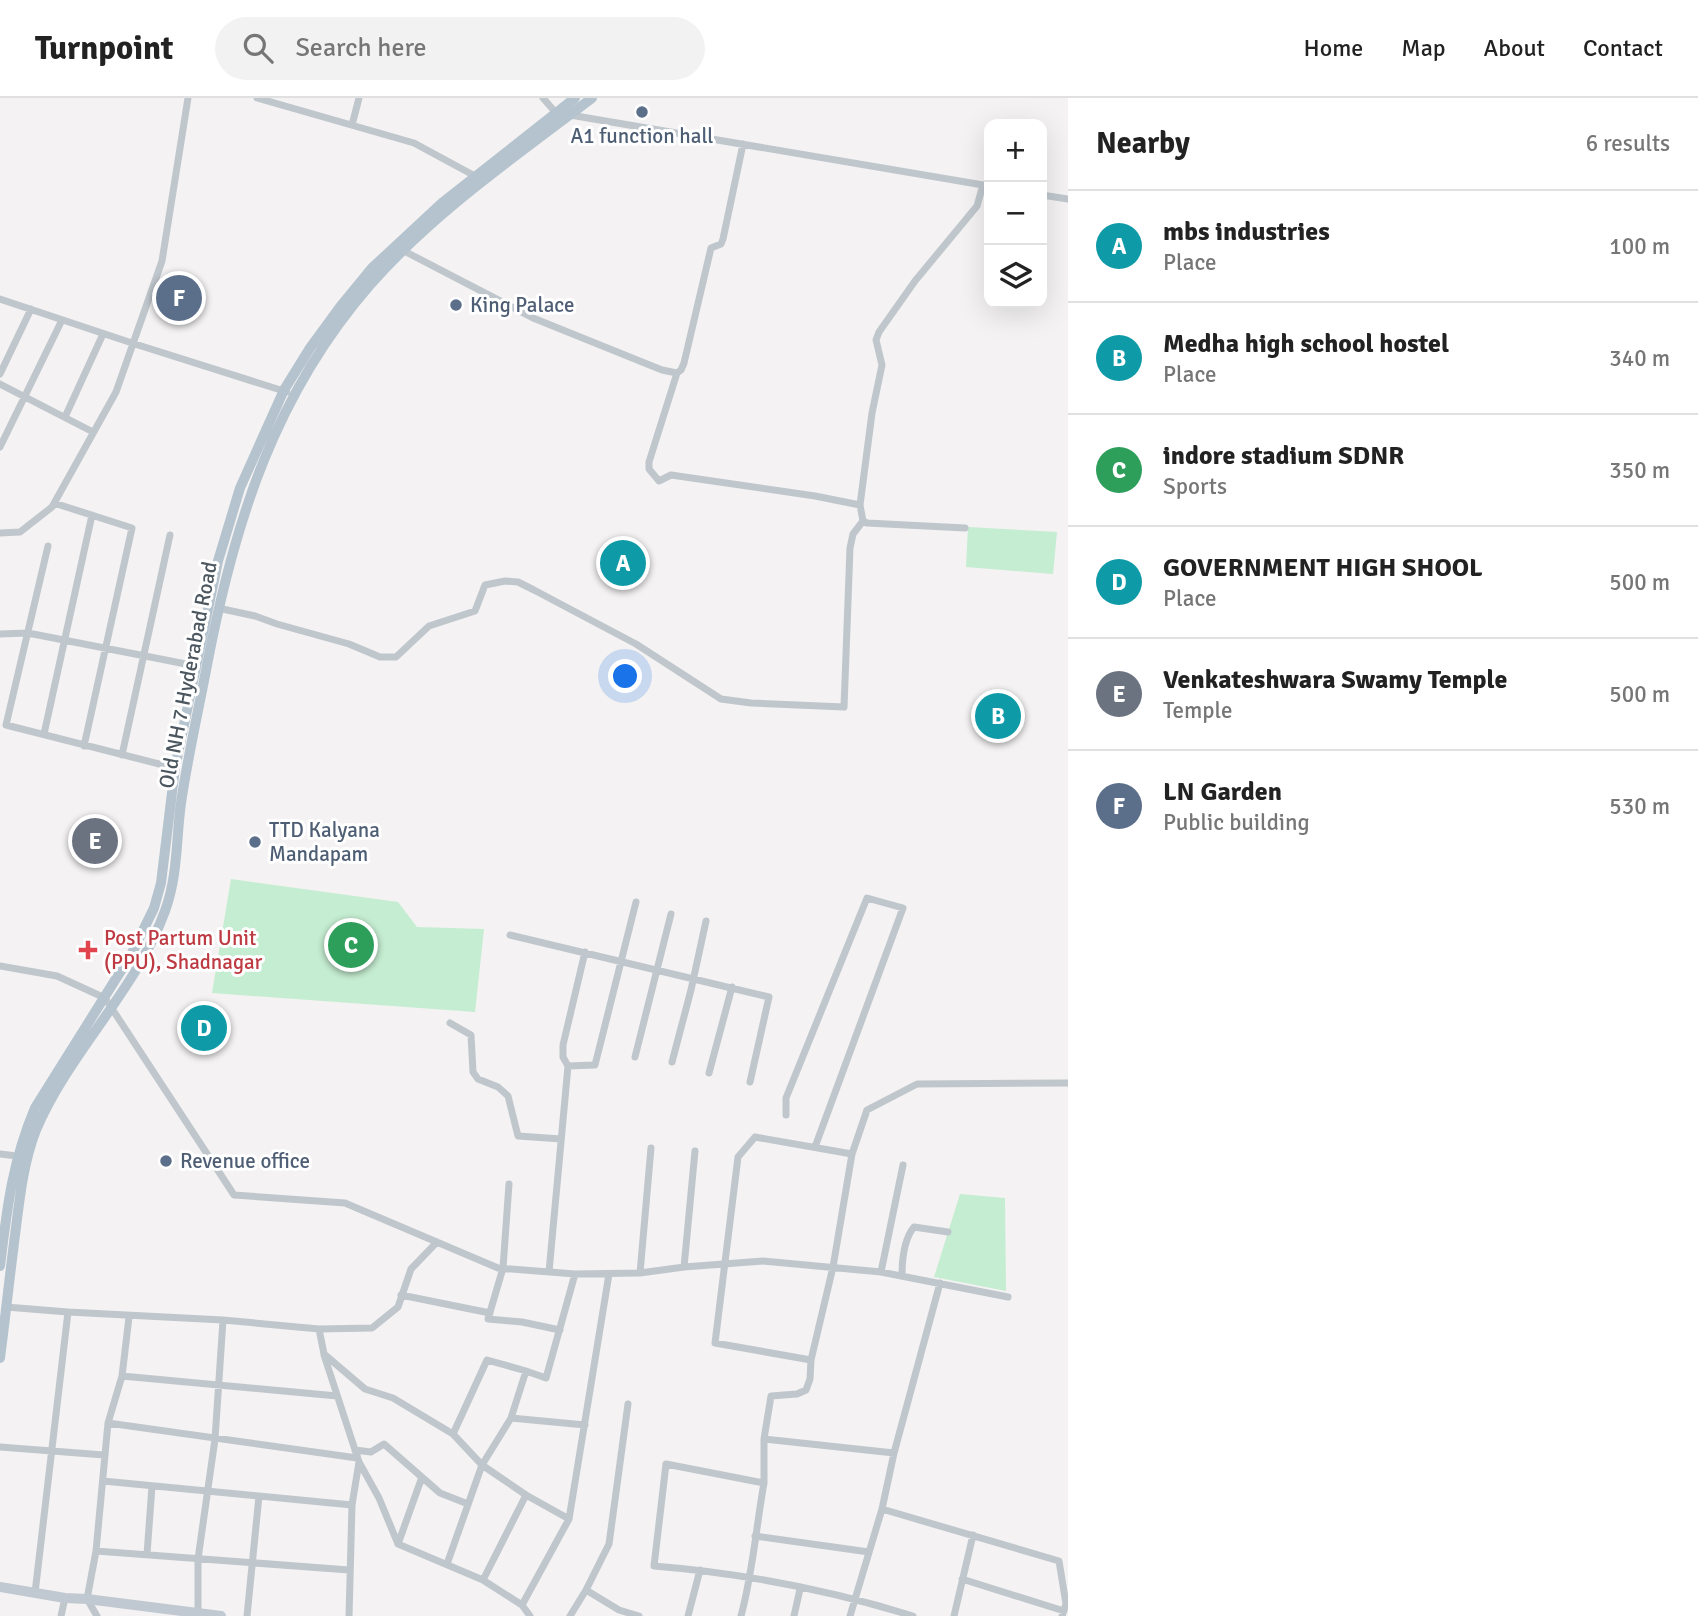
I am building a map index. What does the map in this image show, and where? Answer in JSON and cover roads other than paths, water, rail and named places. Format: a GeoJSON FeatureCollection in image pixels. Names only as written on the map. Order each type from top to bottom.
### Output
{"type":"FeatureCollection","features":[{"type":"Feature","properties":{"kind":"main road","name":"Old NH 7 Hyderabad Road"},"geometry":{"type":"LineString","coordinates":[[0,1359],[20,1195],[29,1152],[37,1127],[51,1100],[144,958],[165,910],[171,892],[184,788],[218,608],[250,495],[289,393],[310,348],[372,268],[410,231],[475,176],[575,98]]}},
{"type":"Feature","properties":{"kind":"main road","name":"Old NH 7 Hyderabad Road"},"geometry":{"type":"LineString","coordinates":[[0,1266],[8,1197],[17,1156],[35,1108],[138,943],[161,883],[176,768],[195,666],[218,561],[236,500],[255,450],[289,393],[369,286],[404,251],[485,181],[592,98]]}},
{"type":"Feature","properties":{"kind":"main road"},"geometry":{"type":"LineString","coordinates":[[0,1587],[65,1598],[221,1616]]}},
{"type":"Feature","properties":{"kind":"street"},"geometry":{"type":"LineString","coordinates":[[0,533],[20,532],[52,507],[117,392],[162,261],[188,98]]}},
{"type":"Feature","properties":{"kind":"street"},"geometry":{"type":"LineString","coordinates":[[257,98],[414,143],[475,176]]}},
{"type":"Feature","properties":{"kind":"street"},"geometry":{"type":"LineString","coordinates":[[352,125],[359,98]]}},
{"type":"Feature","properties":{"kind":"street"},"geometry":{"type":"LineString","coordinates":[[543,98],[556,113]]}},
{"type":"Feature","properties":{"kind":"street"},"geometry":{"type":"LineString","coordinates":[[570,115],[984,186]]}},
{"type":"Feature","properties":{"kind":"street"},"geometry":{"type":"LineString","coordinates":[[743,145],[723,239],[721,244],[711,248],[684,363],[677,373],[649,468],[659,481],[671,475],[860,505]]}},
{"type":"Feature","properties":{"kind":"street"},"geometry":{"type":"LineString","coordinates":[[218,608],[349,644],[380,657],[396,657],[429,626],[475,611],[485,585],[519,582],[636,644],[721,699],[844,707],[849,548],[853,534],[863,521],[860,505],[881,365],[876,346],[879,332],[915,281],[977,206],[984,190]]}},
{"type":"Feature","properties":{"kind":"street"},"geometry":{"type":"LineString","coordinates":[[1047,196],[1068,199]]}},
{"type":"Feature","properties":{"kind":"street"},"geometry":{"type":"LineString","coordinates":[[404,251],[533,318],[662,370],[677,373]]}},
{"type":"Feature","properties":{"kind":"street"},"geometry":{"type":"LineString","coordinates":[[0,299],[289,393]]}},
{"type":"Feature","properties":{"kind":"street"},"geometry":{"type":"LineString","coordinates":[[0,374],[31,309]]}},
{"type":"Feature","properties":{"kind":"street"},"geometry":{"type":"LineString","coordinates":[[0,447],[62,320]]}},
{"type":"Feature","properties":{"kind":"street"},"geometry":{"type":"LineString","coordinates":[[65,417],[103,334]]}},
{"type":"Feature","properties":{"kind":"street"},"geometry":{"type":"LineString","coordinates":[[0,384],[93,432]]}},
{"type":"Feature","properties":{"kind":"street"},"geometry":{"type":"LineString","coordinates":[[54,503],[132,528],[83,746]]}},
{"type":"Feature","properties":{"kind":"street"},"geometry":{"type":"LineString","coordinates":[[44,734],[92,515]]}},
{"type":"Feature","properties":{"kind":"street"},"geometry":{"type":"LineString","coordinates":[[863,521],[965,528]]}},
{"type":"Feature","properties":{"kind":"street"},"geometry":{"type":"LineString","coordinates":[[122,755],[170,535]]}},
{"type":"Feature","properties":{"kind":"street"},"geometry":{"type":"LineString","coordinates":[[48,546],[6,725],[176,768]]}},
{"type":"Feature","properties":{"kind":"street"},"geometry":{"type":"LineString","coordinates":[[0,634],[28,633],[195,666]]}},
{"type":"Feature","properties":{"kind":"street"},"geometry":{"type":"LineString","coordinates":[[786,1115],[786,1098],[867,898],[903,908],[815,1147]]}},
{"type":"Feature","properties":{"kind":"street"},"geometry":{"type":"LineString","coordinates":[[568,1066],[595,1065],[636,902]]}},
{"type":"Feature","properties":{"kind":"street"},"geometry":{"type":"LineString","coordinates":[[635,1057],[671,914]]}},
{"type":"Feature","properties":{"kind":"street"},"geometry":{"type":"LineString","coordinates":[[672,1062],[706,921]]}},
{"type":"Feature","properties":{"kind":"street"},"geometry":{"type":"LineString","coordinates":[[510,934],[769,997],[750,1082]]}},
{"type":"Feature","properties":{"kind":"street"},"geometry":{"type":"LineString","coordinates":[[549,1272],[568,1066],[563,1058],[563,1045],[585,952]]}},
{"type":"Feature","properties":{"kind":"street"},"geometry":{"type":"LineString","coordinates":[[0,966],[57,975],[104,998],[113,1007],[234,1195],[345,1203],[503,1268],[610,1274],[763,1261],[881,1272],[1008,1297]]}},
{"type":"Feature","properties":{"kind":"street"},"geometry":{"type":"LineString","coordinates":[[709,1073],[732,987]]}},
{"type":"Feature","properties":{"kind":"street"},"geometry":{"type":"LineString","coordinates":[[450,1023],[471,1035],[472,1072],[478,1079],[498,1087],[508,1096],[518,1136],[561,1139]]}},
{"type":"Feature","properties":{"kind":"street"},"geometry":{"type":"LineString","coordinates":[[741,1616],[751,1580],[764,1483],[764,1438],[771,1396],[797,1394],[806,1390],[810,1379],[811,1360],[834,1267],[852,1154],[867,1110],[917,1084],[1068,1083]]}},
{"type":"Feature","properties":{"kind":"street"},"geometry":{"type":"LineString","coordinates":[[811,1360],[715,1343],[738,1157],[755,1137],[852,1154]]}},
{"type":"Feature","properties":{"kind":"street"},"geometry":{"type":"LineString","coordinates":[[640,1273],[652,1148]]}},
{"type":"Feature","properties":{"kind":"street"},"geometry":{"type":"LineString","coordinates":[[684,1267],[695,1151]]}},
{"type":"Feature","properties":{"kind":"street"},"geometry":{"type":"LineString","coordinates":[[0,1154],[17,1156]]}},
{"type":"Feature","properties":{"kind":"street"},"geometry":{"type":"LineString","coordinates":[[881,1272],[903,1165]]}},
{"type":"Feature","properties":{"kind":"street"},"geometry":{"type":"LineString","coordinates":[[509,1184],[503,1268],[488,1319],[522,1322],[559,1330]]}},
{"type":"Feature","properties":{"kind":"street"},"geometry":{"type":"LineString","coordinates":[[902,1276],[904,1253],[914,1227],[948,1232]]}},
{"type":"Feature","properties":{"kind":"street"},"geometry":{"type":"LineString","coordinates":[[6,1307],[129,1317],[223,1320],[319,1329],[372,1328],[398,1307],[411,1269],[436,1242]]}},
{"type":"Feature","properties":{"kind":"street"},"geometry":{"type":"LineString","coordinates":[[453,1434],[487,1360],[546,1378],[575,1274]]}},
{"type":"Feature","properties":{"kind":"street"},"geometry":{"type":"LineString","coordinates":[[522,1605],[569,1519],[610,1274]]}},
{"type":"Feature","properties":{"kind":"street"},"geometry":{"type":"LineString","coordinates":[[850,1616],[882,1509],[894,1453],[940,1283]]}},
{"type":"Feature","properties":{"kind":"street"},"geometry":{"type":"LineString","coordinates":[[401,1296],[489,1313]]}},
{"type":"Feature","properties":{"kind":"street"},"geometry":{"type":"LineString","coordinates":[[36,1593],[68,1312]]}},
{"type":"Feature","properties":{"kind":"street"},"geometry":{"type":"LineString","coordinates":[[97,1616],[87,1599],[96,1551],[108,1423],[122,1376],[129,1317]]}},
{"type":"Feature","properties":{"kind":"street"},"geometry":{"type":"LineString","coordinates":[[198,1614],[198,1559],[215,1439],[223,1320]]}},
{"type":"Feature","properties":{"kind":"street"},"geometry":{"type":"LineString","coordinates":[[319,1329],[324,1354],[357,1457],[398,1544],[483,1580],[522,1605],[530,1616]]}},
{"type":"Feature","properties":{"kind":"street"},"geometry":{"type":"LineString","coordinates":[[324,1354],[365,1390],[393,1398],[453,1434],[482,1465],[526,1495],[569,1519]]}},
{"type":"Feature","properties":{"kind":"street"},"geometry":{"type":"LineString","coordinates":[[447,1564],[482,1465],[512,1418],[526,1371]]}},
{"type":"Feature","properties":{"kind":"street"},"geometry":{"type":"LineString","coordinates":[[122,1376],[337,1396]]}},
{"type":"Feature","properties":{"kind":"street"},"geometry":{"type":"LineString","coordinates":[[570,1616],[609,1544],[628,1404]]}},
{"type":"Feature","properties":{"kind":"street"},"geometry":{"type":"LineString","coordinates":[[512,1418],[585,1425]]}},
{"type":"Feature","properties":{"kind":"street"},"geometry":{"type":"LineString","coordinates":[[108,1423],[357,1457],[384,1444],[440,1493],[468,1504]]}},
{"type":"Feature","properties":{"kind":"street"},"geometry":{"type":"LineString","coordinates":[[764,1438],[894,1453]]}},
{"type":"Feature","properties":{"kind":"street"},"geometry":{"type":"LineString","coordinates":[[0,1447],[104,1455]]}},
{"type":"Feature","properties":{"kind":"street"},"geometry":{"type":"LineString","coordinates":[[349,1616],[352,1505],[357,1457]]}},
{"type":"Feature","properties":{"kind":"street"},"geometry":{"type":"LineString","coordinates":[[764,1483],[666,1464],[654,1566],[700,1570],[854,1598],[913,1616]]}},
{"type":"Feature","properties":{"kind":"street"},"geometry":{"type":"LineString","coordinates":[[398,1544],[422,1477]]}},
{"type":"Feature","properties":{"kind":"street"},"geometry":{"type":"LineString","coordinates":[[103,1481],[352,1505]]}},
{"type":"Feature","properties":{"kind":"street"},"geometry":{"type":"LineString","coordinates":[[146,1554],[152,1486]]}},
{"type":"Feature","properties":{"kind":"street"},"geometry":{"type":"LineString","coordinates":[[483,1580],[526,1495]]}},
{"type":"Feature","properties":{"kind":"street"},"geometry":{"type":"LineString","coordinates":[[247,1616],[259,1496]]}},
{"type":"Feature","properties":{"kind":"street"},"geometry":{"type":"LineString","coordinates":[[882,1509],[1059,1561],[1066,1604],[1063,1614],[962,1579]]}},
{"type":"Feature","properties":{"kind":"street"},"geometry":{"type":"LineString","coordinates":[[954,1616],[973,1535]]}},
{"type":"Feature","properties":{"kind":"street"},"geometry":{"type":"LineString","coordinates":[[755,1536],[869,1552]]}},
{"type":"Feature","properties":{"kind":"street"},"geometry":{"type":"LineString","coordinates":[[96,1551],[349,1570]]}},
{"type":"Feature","properties":{"kind":"street"},"geometry":{"type":"LineString","coordinates":[[688,1616],[700,1570]]}},
{"type":"Feature","properties":{"kind":"street"},"geometry":{"type":"LineString","coordinates":[[794,1616],[800,1588]]}},
{"type":"Feature","properties":{"kind":"street"},"geometry":{"type":"LineString","coordinates":[[586,1590],[618,1613],[639,1616]]}},
{"type":"Feature","properties":{"kind":"street"},"geometry":{"type":"LineString","coordinates":[[61,1616],[65,1598]]}},
{"type":"Feature","properties":{"kind":"place","name":"A1 function hall"},"geometry":{"type":"Point","coordinates":[642,112]}},
{"type":"Feature","properties":{"kind":"place","name":"LN Garden"},"geometry":{"type":"Point","coordinates":[179,298]}},
{"type":"Feature","properties":{"kind":"place","name":"King Palace"},"geometry":{"type":"Point","coordinates":[456,305]}},
{"type":"Feature","properties":{"kind":"place","name":"mbs industries"},"geometry":{"type":"Point","coordinates":[623,563]}},
{"type":"Feature","properties":{"kind":"place","name":"Medha high school hostel"},"geometry":{"type":"Point","coordinates":[998,716]}},
{"type":"Feature","properties":{"kind":"place","name":"Venkateshwara Swamy Temple"},"geometry":{"type":"Point","coordinates":[95,841]}},
{"type":"Feature","properties":{"kind":"place","name":"TTD Kalyana Mandapam"},"geometry":{"type":"Point","coordinates":[255,842]}},
{"type":"Feature","properties":{"kind":"place","name":"indore stadium SDNR"},"geometry":{"type":"Point","coordinates":[351,945]}},
{"type":"Feature","properties":{"kind":"place","name":"Post Partum Unit (PPU), Shadnagar"},"geometry":{"type":"Point","coordinates":[88,950]}},
{"type":"Feature","properties":{"kind":"place","name":"GOVERNMENT HIGH SHOOL"},"geometry":{"type":"Point","coordinates":[204,1028]}},
{"type":"Feature","properties":{"kind":"place","name":"Revenue office"},"geometry":{"type":"Point","coordinates":[166,1161]}}]}
